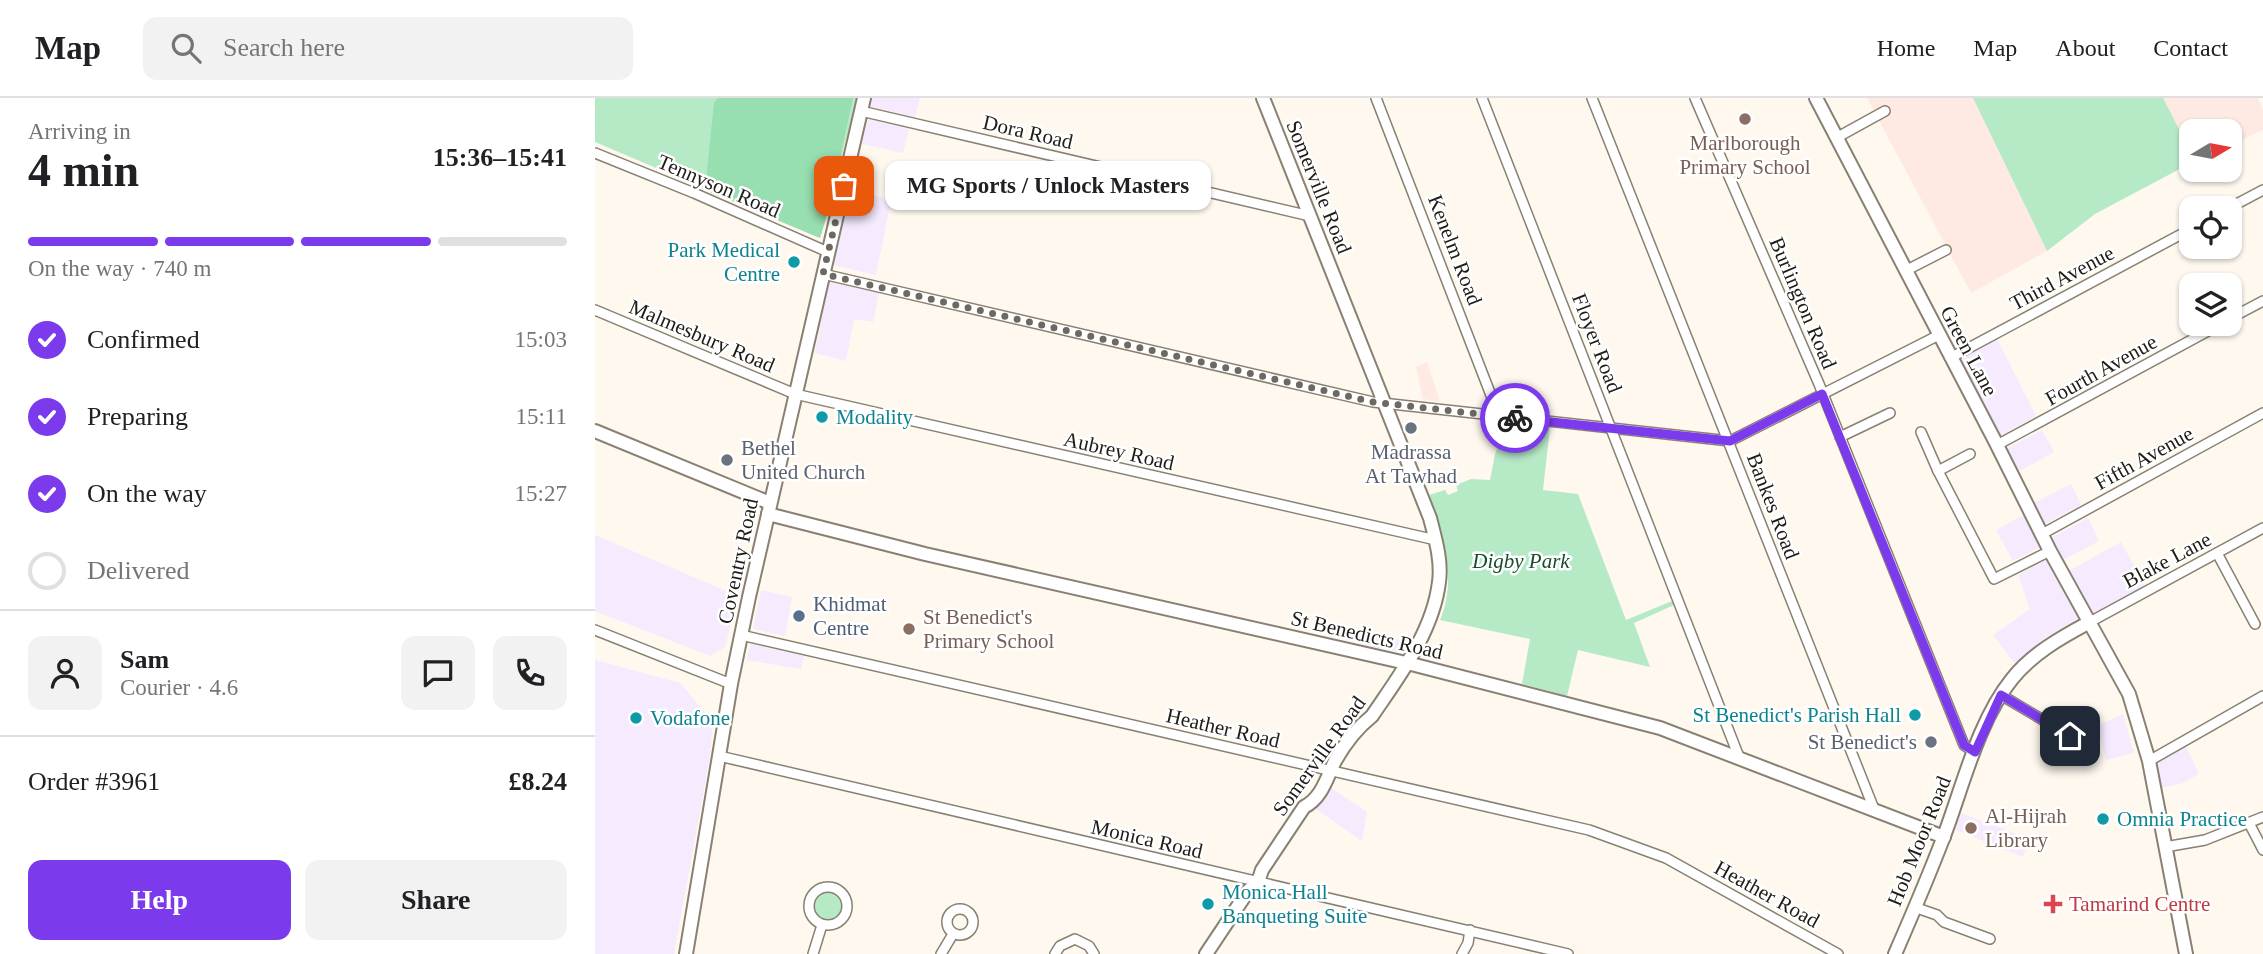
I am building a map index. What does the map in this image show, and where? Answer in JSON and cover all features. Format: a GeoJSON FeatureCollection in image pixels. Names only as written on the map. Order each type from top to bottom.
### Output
{"type":"FeatureCollection","features":[{"type":"Feature","properties":{"kind":"street","name":"Somerville Road"},"geometry":{"type":"LineString","coordinates":[[1206,954],[1248,891],[1258,882],[1262,870],[1304,807],[1313,802],[1335,761],[1363,722],[1372,716],[1407,663],[1426,629],[1439,580],[1436,540],[1430,518],[1263,98]]}},
{"type":"Feature","properties":{"kind":"street","name":"Kenelm Road"},"geometry":{"type":"LineString","coordinates":[[1377,98],[1499,416]]}},
{"type":"Feature","properties":{"kind":"street","name":"Floyer Road"},"geometry":{"type":"LineString","coordinates":[[1482,98],[1739,757]]}},
{"type":"Feature","properties":{"kind":"street","name":"Bankes Road"},"geometry":{"type":"LineString","coordinates":[[1592,98],[1874,809]]}},
{"type":"Feature","properties":{"kind":"street","name":"Burlington Road"},"geometry":{"type":"LineString","coordinates":[[1696,98],[1822,394],[1964,745],[1975,752]]}},
{"type":"Feature","properties":{"kind":"street","name":"Green Lane"},"geometry":{"type":"LineString","coordinates":[[1816,98],[2050,551],[2129,694],[2149,761],[2186,954]]}},
{"type":"Feature","properties":{"kind":"street","name":"Dora Road"},"geometry":{"type":"LineString","coordinates":[[863,104],[1310,216]]}},
{"type":"Feature","properties":{"kind":"street","name":"Coventry Road"},"geometry":{"type":"LineString","coordinates":[[686,954],[741,635],[863,104]]}},
{"type":"Feature","properties":{"kind":"street"},"geometry":{"type":"LineString","coordinates":[[1836,138],[1885,111]]}},
{"type":"Feature","properties":{"kind":"street","name":"Tennyson Road"},"geometry":{"type":"LineString","coordinates":[[595,153],[828,252]]}},
{"type":"Feature","properties":{"kind":"street"},"geometry":{"type":"LineString","coordinates":[[2242,201],[2263,190]]}},
{"type":"Feature","properties":{"kind":"street","name":"Third Avenue"},"geometry":{"type":"LineString","coordinates":[[1950,358],[2179,235]]}},
{"type":"Feature","properties":{"kind":"street"},"geometry":{"type":"LineString","coordinates":[[1905,271],[1946,250]]}},
{"type":"Feature","properties":{"kind":"street"},"geometry":{"type":"LineString","coordinates":[[823,274],[1384,403],[1730,441],[1939,335]]}},
{"type":"Feature","properties":{"kind":"street"},"geometry":{"type":"LineString","coordinates":[[2242,312],[2263,301]]}},
{"type":"Feature","properties":{"kind":"street","name":"Malmesbury Road"},"geometry":{"type":"LineString","coordinates":[[595,310],[795,394]]}},
{"type":"Feature","properties":{"kind":"street","name":"Fourth Avenue"},"geometry":{"type":"LineString","coordinates":[[1997,446],[2199,336]]}},
{"type":"Feature","properties":{"kind":"street","name":"Aubrey Road"},"geometry":{"type":"LineString","coordinates":[[795,394],[1436,540]]}},
{"type":"Feature","properties":{"kind":"street"},"geometry":{"type":"LineString","coordinates":[[1840,438],[1890,413]]}},
{"type":"Feature","properties":{"kind":"street","name":"Fifth Avenue"},"geometry":{"type":"LineString","coordinates":[[2042,534],[2263,413]]}},
{"type":"Feature","properties":{"kind":"street","name":"St Benedicts Road"},"geometry":{"type":"LineString","coordinates":[[595,431],[769,509],[925,554],[1407,663],[1660,728],[1944,837]]}},
{"type":"Feature","properties":{"kind":"street"},"geometry":{"type":"LineString","coordinates":[[1921,432],[1938,471],[1994,579],[2050,551]]}},
{"type":"Feature","properties":{"kind":"street"},"geometry":{"type":"LineString","coordinates":[[1938,471],[1970,454]]}},
{"type":"Feature","properties":{"kind":"street","name":"Blake Lane"},"geometry":{"type":"LineString","coordinates":[[2088,623],[2263,528]]}},
{"type":"Feature","properties":{"kind":"street"},"geometry":{"type":"LineString","coordinates":[[2217,553],[2255,624]]}},
{"type":"Feature","properties":{"kind":"street","name":"Hob Moor Road"},"geometry":{"type":"LineString","coordinates":[[1895,954],[1944,837],[1975,752],[2001,695],[2011,680],[2039,652],[2088,623]]}},
{"type":"Feature","properties":{"kind":"street"},"geometry":{"type":"LineString","coordinates":[[595,629],[731,684]]}},
{"type":"Feature","properties":{"kind":"street","name":"Heather Road"},"geometry":{"type":"LineString","coordinates":[[741,635],[1589,830],[1667,858],[1838,954]]}},
{"type":"Feature","properties":{"kind":"street"},"geometry":{"type":"LineString","coordinates":[[2001,695],[2070,736]]}},
{"type":"Feature","properties":{"kind":"street"},"geometry":{"type":"LineString","coordinates":[[2149,761],[2263,696]]}},
{"type":"Feature","properties":{"kind":"street"},"geometry":{"type":"LineString","coordinates":[[2059,758],[2081,720]]}},
{"type":"Feature","properties":{"kind":"street","name":"Monica Road"},"geometry":{"type":"LineString","coordinates":[[719,756],[1568,954]]}},
{"type":"Feature","properties":{"kind":"street"},"geometry":{"type":"LineString","coordinates":[[2165,847],[2205,841],[2263,817]]}},
{"type":"Feature","properties":{"kind":"street"},"geometry":{"type":"LineString","coordinates":[[2249,823],[2263,850]]}},
{"type":"Feature","properties":{"kind":"street"},"geometry":{"type":"LineString","coordinates":[[836,888],[847,900],[846,912],[839,922],[823,925],[814,919],[809,902],[817,890],[836,888]]}},
{"type":"Feature","properties":{"kind":"street"},"geometry":{"type":"LineString","coordinates":[[1914,907],[1937,915],[1944,922],[1990,939]]}},
{"type":"Feature","properties":{"kind":"street"},"geometry":{"type":"LineString","coordinates":[[813,954],[823,925]]}},
{"type":"Feature","properties":{"kind":"street"},"geometry":{"type":"LineString","coordinates":[[1462,954],[1468,943],[1470,930]]}},
{"type":"Feature","properties":{"kind":"street"},"geometry":{"type":"LineString","coordinates":[[941,954],[953,934]]}},
{"type":"Feature","properties":{"kind":"street"},"geometry":{"type":"LineString","coordinates":[[1055,954],[1060,946],[1075,939],[1089,946],[1094,954]]}},
{"type":"Feature","properties":{"kind":"shaded area"},"geometry":{"type":"Polygon","coordinates":[[[871,98],[920,98],[915,117],[869,106],[871,98]]]}},
{"type":"Feature","properties":{"kind":"shaded area"},"geometry":{"type":"Polygon","coordinates":[[[1867,98],[1973,98],[2047,251],[1971,293],[1867,98]]]}},
{"type":"Feature","properties":{"kind":"shaded area"},"geometry":{"type":"Polygon","coordinates":[[[2163,98],[2258,98],[2263,110],[2263,130],[2242,140],[2242,119],[2179,119],[2179,129],[2163,98]]]}},
{"type":"Feature","properties":{"kind":"shaded area"},"geometry":{"type":"Polygon","coordinates":[[[868,119],[909,129],[903,153],[862,144],[868,119]]]}},
{"type":"Feature","properties":{"kind":"shaded area"},"geometry":{"type":"Polygon","coordinates":[[[852,190],[891,200],[876,275],[833,265],[852,190]]]}},
{"type":"Feature","properties":{"kind":"shaded area"},"geometry":{"type":"Polygon","coordinates":[[[829,282],[879,293],[873,322],[854,319],[846,361],[815,353],[829,282]]]}},
{"type":"Feature","properties":{"kind":"shaded area"},"geometry":{"type":"Polygon","coordinates":[[[1997,339],[2036,416],[1999,436],[1957,360],[1997,339]]]}},
{"type":"Feature","properties":{"kind":"shaded area"},"geometry":{"type":"Polygon","coordinates":[[[1427,362],[1440,402],[1423,399],[1416,367],[1427,362]]]}},
{"type":"Feature","properties":{"kind":"shaded area"},"geometry":{"type":"Polygon","coordinates":[[[2042,430],[2054,452],[2018,472],[2006,449],[2042,430]]]}},
{"type":"Feature","properties":{"kind":"shaded area"},"geometry":{"type":"Polygon","coordinates":[[[2071,484],[2081,505],[2045,524],[2042,522],[2034,503],[2071,484]]]}},
{"type":"Feature","properties":{"kind":"shaded area"},"geometry":{"type":"Polygon","coordinates":[[[2024,515],[2041,546],[2013,561],[1996,530],[2024,515]]]}},
{"type":"Feature","properties":{"kind":"shaded area"},"geometry":{"type":"Polygon","coordinates":[[[2088,518],[2099,541],[2061,561],[2051,538],[2088,518]]]}},
{"type":"Feature","properties":{"kind":"shaded area"},"geometry":{"type":"Polygon","coordinates":[[[595,535],[738,596],[725,647],[710,656],[595,611],[595,535]]]}},
{"type":"Feature","properties":{"kind":"shaded area"},"geometry":{"type":"Polygon","coordinates":[[[2121,542],[2145,586],[2090,615],[2067,572],[2121,542]]]}},
{"type":"Feature","properties":{"kind":"shaded area"},"geometry":{"type":"Polygon","coordinates":[[[2048,559],[2079,618],[2046,637],[2016,665],[1993,635],[2030,609],[2018,575],[2048,559]]]}},
{"type":"Feature","properties":{"kind":"shaded area"},"geometry":{"type":"Polygon","coordinates":[[[761,590],[792,597],[785,636],[753,629],[761,590]]]}},
{"type":"Feature","properties":{"kind":"shaded area"},"geometry":{"type":"Polygon","coordinates":[[[1364,632],[1411,643],[1406,653],[1361,645],[1364,632]]]}},
{"type":"Feature","properties":{"kind":"shaded area"},"geometry":{"type":"Polygon","coordinates":[[[750,644],[804,656],[801,669],[747,660],[750,644]]]}},
{"type":"Feature","properties":{"kind":"shaded area"},"geometry":{"type":"Polygon","coordinates":[[[595,660],[680,683],[713,722],[709,762],[674,954],[595,954],[595,660]]]}},
{"type":"Feature","properties":{"kind":"shaded area"},"geometry":{"type":"Polygon","coordinates":[[[2123,714],[2134,753],[2106,760],[2097,726],[2123,714]]]}},
{"type":"Feature","properties":{"kind":"shaded area"},"geometry":{"type":"Polygon","coordinates":[[[2185,745],[2199,774],[2183,783],[2161,788],[2156,761],[2185,745]]]}},
{"type":"Feature","properties":{"kind":"shaded area"},"geometry":{"type":"Polygon","coordinates":[[[1331,788],[1367,812],[1362,841],[1316,809],[1331,788]]]}},
{"type":"Feature","properties":{"kind":"shaded area"},"geometry":{"type":"Polygon","coordinates":[[[1961,813],[2030,839],[2023,857],[1954,829],[1961,813]]]}},
{"type":"Feature","properties":{"kind":"green space"},"geometry":{"type":"Polygon","coordinates":[[[595,98],[857,98],[820,238],[595,142],[595,98]]]}},
{"type":"Feature","properties":{"kind":"green space"},"geometry":{"type":"Polygon","coordinates":[[[718,98],[853,98],[829,209],[820,238],[705,190],[714,103],[718,98]]]}},
{"type":"Feature","properties":{"kind":"green space"},"geometry":{"type":"Polygon","coordinates":[[[1973,98],[2163,98],[2179,129],[2179,169],[2095,214],[2047,251],[1973,98]]]}},
{"type":"Feature","properties":{"kind":"green space","name":"Digby Park"},"geometry":{"type":"Polygon","coordinates":[[[1506,425],[1550,428],[1543,490],[1578,494],[1626,620],[1672,601],[1674,605],[1634,623],[1650,667],[1578,650],[1567,696],[1522,684],[1530,639],[1440,620],[1448,588],[1448,572],[1443,541],[1429,495],[1445,490],[1448,495],[1458,491],[1456,485],[1471,479],[1490,480],[1495,454],[1506,425]]]}},
{"type":"Feature","properties":{"kind":"green space"},"geometry":{"type":"Polygon","coordinates":[[[828,890],[839,895],[844,906],[839,917],[828,922],[817,917],[812,906],[817,895],[828,890]]]}},
{"type":"Feature","properties":{"kind":"way so far"},"geometry":{"type":"LineString","coordinates":[[844,186],[823,274],[1373,402],[1515,418]]}},
{"type":"Feature","properties":{"kind":"place","name":"Marlborough Primary School"},"geometry":{"type":"Point","coordinates":[1745,119]}},
{"type":"Feature","properties":{"kind":"place","name":"MG Sports / Unlock Masters"},"geometry":{"type":"Point","coordinates":[844,186]}},
{"type":"Feature","properties":{"kind":"place","name":"Park Medical Centre"},"geometry":{"type":"Point","coordinates":[794,262]}},
{"type":"Feature","properties":{"kind":"place","name":"Modality"},"geometry":{"type":"Point","coordinates":[822,417]}},
{"type":"Feature","properties":{"kind":"place","name":"Madrassa At Tawhad"},"geometry":{"type":"Point","coordinates":[1411,428]}},
{"type":"Feature","properties":{"kind":"place","name":"Bethel United Church"},"geometry":{"type":"Point","coordinates":[727,460]}},
{"type":"Feature","properties":{"kind":"place","name":"Khidmat Centre"},"geometry":{"type":"Point","coordinates":[799,616]}},
{"type":"Feature","properties":{"kind":"place","name":"St Benedict's Primary School"},"geometry":{"type":"Point","coordinates":[909,629]}},
{"type":"Feature","properties":{"kind":"place","name":"St Benedict's Parish Hall"},"geometry":{"type":"Point","coordinates":[1915,715]}},
{"type":"Feature","properties":{"kind":"place","name":"Vodafone"},"geometry":{"type":"Point","coordinates":[636,718]}},
{"type":"Feature","properties":{"kind":"place","name":"St Benedict's"},"geometry":{"type":"Point","coordinates":[1931,742]}},
{"type":"Feature","properties":{"kind":"place","name":"Omnia Practice"},"geometry":{"type":"Point","coordinates":[2103,819]}},
{"type":"Feature","properties":{"kind":"place","name":"Al-Hijrah Library"},"geometry":{"type":"Point","coordinates":[1971,828]}},
{"type":"Feature","properties":{"kind":"place","name":"Monica Hall Banqueting Suite"},"geometry":{"type":"Point","coordinates":[1208,904]}},
{"type":"Feature","properties":{"kind":"place","name":"Tamarind Centre"},"geometry":{"type":"Point","coordinates":[2053,904]}},
{"type":"Feature","properties":{"kind":"route"},"geometry":{"type":"LineString","coordinates":[[1515,418],[1730,441],[1822,394],[1964,745],[1975,752],[2001,695],[2070,736]]}}]}
